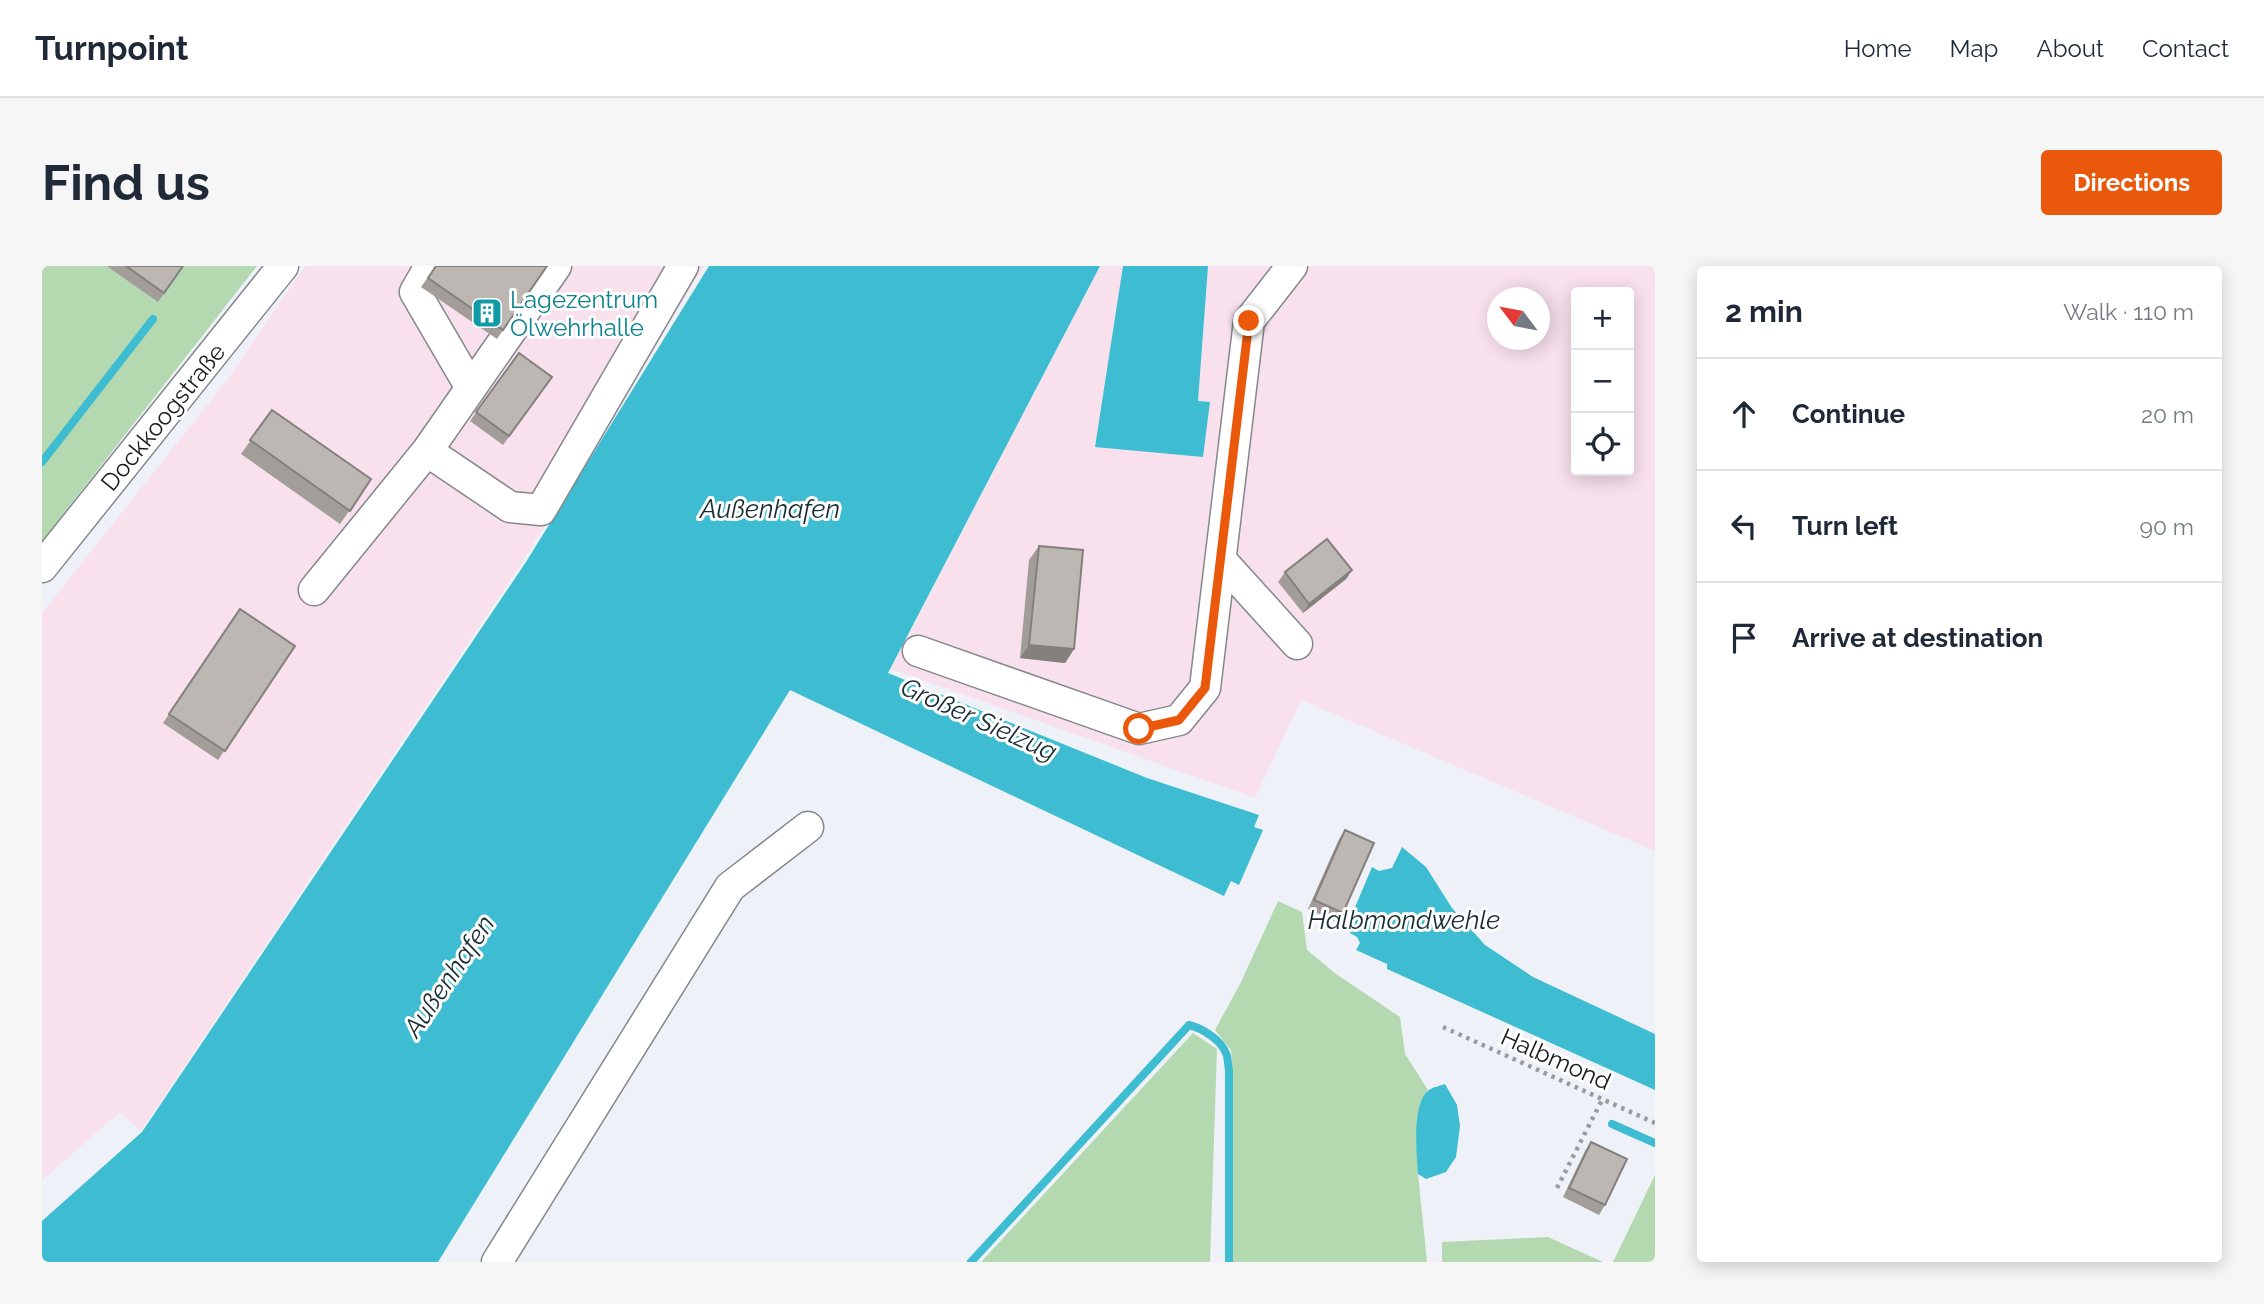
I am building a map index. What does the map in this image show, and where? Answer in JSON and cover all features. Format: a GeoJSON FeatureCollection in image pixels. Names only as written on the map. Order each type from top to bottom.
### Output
{"type":"FeatureCollection","features":[{"type":"Feature","properties":{"kind":"street","name":"Dockkoogstraße"},"geometry":{"type":"LineString","coordinates":[[42,567],[283,266]]}},
{"type":"Feature","properties":{"kind":"street"},"geometry":{"type":"LineString","coordinates":[[430,266],[415,292],[471,388]]}},
{"type":"Feature","properties":{"kind":"street"},"geometry":{"type":"LineString","coordinates":[[314,590],[428,451],[556,266]]}},
{"type":"Feature","properties":{"kind":"street"},"geometry":{"type":"LineString","coordinates":[[428,451],[510,507],[541,510],[683,266]]}},
{"type":"Feature","properties":{"kind":"street"},"geometry":{"type":"LineString","coordinates":[[918,651],[1139,729],[1179,720],[1205,688],[1249,321],[1292,266]]}},
{"type":"Feature","properties":{"kind":"street"},"geometry":{"type":"LineString","coordinates":[[1221,560],[1297,644]]}},
{"type":"Feature","properties":{"kind":"street"},"geometry":{"type":"LineString","coordinates":[[497,1262],[730,887],[808,827]]}},
{"type":"Feature","properties":{"kind":"path","name":"Halbmond"},"geometry":{"type":"LineString","coordinates":[[1443,1027],[1655,1123]]}},
{"type":"Feature","properties":{"kind":"path"},"geometry":{"type":"LineString","coordinates":[[1557,1188],[1602,1100]]}},
{"type":"Feature","properties":{"kind":"shaded area"},"geometry":{"type":"Polygon","coordinates":[[[305,266],[704,266],[523,561],[141,1131],[120,1112],[42,1180],[42,613],[227,380],[305,266]]]}},
{"type":"Feature","properties":{"kind":"shaded area"},"geometry":{"type":"Polygon","coordinates":[[[1100,266],[1124,266],[1095,447],[1203,457],[1210,403],[1198,402],[1208,266],[1655,266],[1655,851],[1301,700],[1255,798],[891,669],[1100,266]]]}},
{"type":"Feature","properties":{"kind":"green space"},"geometry":{"type":"Polygon","coordinates":[[[42,266],[257,266],[42,541],[42,266]]]}},
{"type":"Feature","properties":{"kind":"green space"},"geometry":{"type":"Polygon","coordinates":[[[1278,901],[1302,912],[1307,950],[1336,974],[1400,1017],[1405,1054],[1428,1090],[1420,1103],[1417,1119],[1418,1174],[1427,1262],[1229,1262],[1233,1073],[1231,1050],[1215,1030],[1241,982],[1278,901]]]}},
{"type":"Feature","properties":{"kind":"green space"},"geometry":{"type":"Polygon","coordinates":[[[1193,1033],[1217,1049],[1210,1262],[981,1262],[1193,1033]]]}},
{"type":"Feature","properties":{"kind":"green space"},"geometry":{"type":"Polygon","coordinates":[[[1655,1175],[1655,1262],[1613,1262],[1655,1175]]]}},
{"type":"Feature","properties":{"kind":"green space"},"geometry":{"type":"Polygon","coordinates":[[[1548,1237],[1603,1262],[1442,1262],[1442,1242],[1548,1237]]]}},
{"type":"Feature","properties":{"kind":"water","name":"Außenhafen"},"geometry":{"type":"Polygon","coordinates":[[[709,266],[1100,266],[888,673],[1147,778],[1259,815],[1254,827],[1263,830],[1239,885],[1231,881],[1224,896],[790,690],[438,1262],[42,1262],[42,1221],[142,1132],[526,562],[709,266]]]}},
{"type":"Feature","properties":{"kind":"water"},"geometry":{"type":"Polygon","coordinates":[[[1123,266],[1208,266],[1198,401],[1210,402],[1203,457],[1095,447],[1123,266]]]}},
{"type":"Feature","properties":{"kind":"water","name":"Halbmondwehle"},"geometry":{"type":"Polygon","coordinates":[[[1402,847],[1426,867],[1452,908],[1485,945],[1533,977],[1655,1034],[1655,1090],[1387,969],[1387,964],[1356,950],[1360,943],[1357,937],[1350,933],[1358,915],[1353,912],[1372,867],[1379,871],[1392,868],[1402,847]]]}},
{"type":"Feature","properties":{"kind":"water"},"geometry":{"type":"Polygon","coordinates":[[[1445,1084],[1457,1105],[1460,1126],[1456,1157],[1446,1172],[1426,1179],[1418,1174],[1417,1117],[1423,1097],[1429,1090],[1445,1084]]]}},
{"type":"Feature","properties":{"kind":"building"},"geometry":{"type":"Polygon","coordinates":[[[126,266],[183,266],[164,293],[126,266]]]}},
{"type":"Feature","properties":{"kind":"building","name":"Lagezentrum Ölwehrhalle"},"geometry":{"type":"Polygon","coordinates":[[[436,266],[547,266],[503,330],[428,278],[436,266]]]}},
{"type":"Feature","properties":{"kind":"building"},"geometry":{"type":"Polygon","coordinates":[[[519,353],[552,377],[509,436],[476,412],[519,353]]]}},
{"type":"Feature","properties":{"kind":"building"},"geometry":{"type":"Polygon","coordinates":[[[272,410],[371,479],[350,511],[250,440],[272,410]]]}},
{"type":"Feature","properties":{"kind":"building"},"geometry":{"type":"Polygon","coordinates":[[[1327,539],[1352,570],[1309,604],[1285,572],[1327,539]]]}},
{"type":"Feature","properties":{"kind":"building"},"geometry":{"type":"Polygon","coordinates":[[[1039,546],[1083,550],[1074,649],[1029,645],[1039,546]]]}},
{"type":"Feature","properties":{"kind":"building"},"geometry":{"type":"Polygon","coordinates":[[[240,609],[295,646],[225,751],[169,714],[240,609]]]}},
{"type":"Feature","properties":{"kind":"building"},"geometry":{"type":"Polygon","coordinates":[[[1345,830],[1374,843],[1343,913],[1314,900],[1345,830]]]}},
{"type":"Feature","properties":{"kind":"building"},"geometry":{"type":"Polygon","coordinates":[[[1591,1142],[1627,1159],[1605,1205],[1569,1188],[1591,1142]]]}},
{"type":"Feature","properties":{"kind":"waterway"},"geometry":{"type":"LineString","coordinates":[[42,462],[153,319]]}},
{"type":"Feature","properties":{"kind":"waterway"},"geometry":{"type":"LineString","coordinates":[[971,1262],[1189,1025],[1216,1039],[1224,1048],[1228,1059],[1229,1262]]}},
{"type":"Feature","properties":{"kind":"waterway"},"geometry":{"type":"LineString","coordinates":[[1612,1124],[1655,1143]]}},
{"type":"Feature","properties":{"kind":"place","name":"Lagezentrum Ölwehrhalle"},"geometry":{"type":"Point","coordinates":[487,313]}},
{"type":"Feature","properties":{"kind":"route"},"geometry":{"type":"LineString","coordinates":[[1139,729],[1179,720],[1205,688],[1249,321]]}},
{"type":"Feature","properties":{"kind":"water label","name":"Großer Sielzug"},"geometry":{"type":"Point","coordinates":[979,719]}}]}
